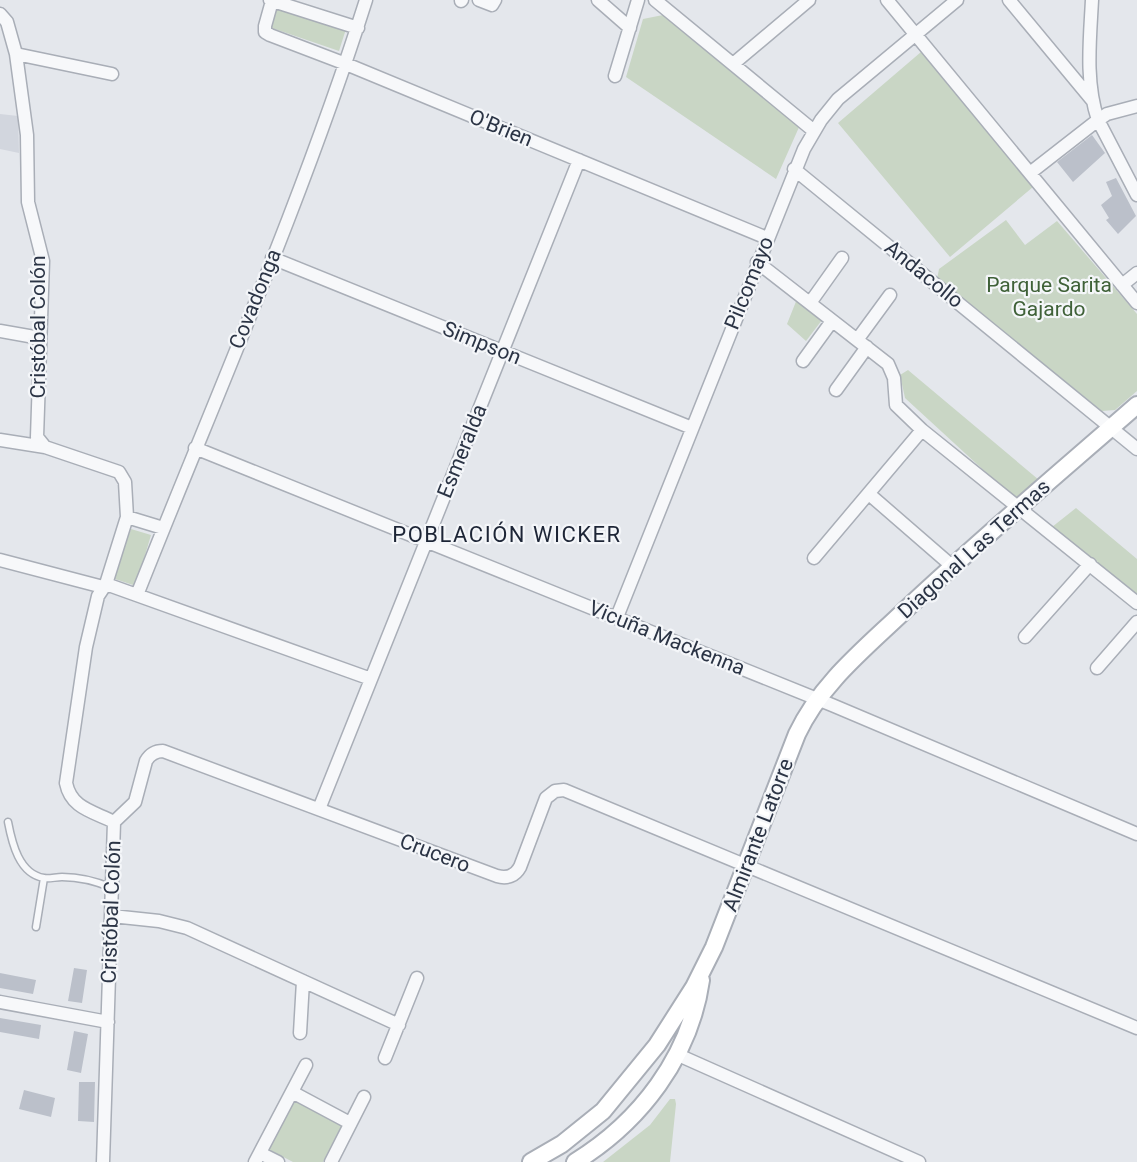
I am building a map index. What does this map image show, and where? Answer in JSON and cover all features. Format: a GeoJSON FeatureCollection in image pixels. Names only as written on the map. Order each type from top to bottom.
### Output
{"type":"FeatureCollection","features":[{"type":"Feature","properties":{"kind":"main road","name":"Diagonal Las Termas"},"geometry":{"type":"LineString","coordinates":[[818,699],[851,661],[952,566],[1137,405]]}},
{"type":"Feature","properties":{"kind":"main road","name":"Almirante Latorre"},"geometry":{"type":"LineString","coordinates":[[533,1162],[584,1127],[619,1094],[657,1045],[702,974],[797,734],[818,699]]}},
{"type":"Feature","properties":{"kind":"main road","name":"Almirante Latorre"},"geometry":{"type":"LineString","coordinates":[[575,1162],[599,1148],[627,1123],[654,1091],[676,1054],[698,1002],[702,974]]}},
{"type":"Feature","properties":{"kind":"street","name":"O'Brien"},"geometry":{"type":"LineString","coordinates":[[358,28],[271,0],[265,26],[266,32],[767,237]]}},
{"type":"Feature","properties":{"kind":"street","name":"Covadonga"},"geometry":{"type":"LineString","coordinates":[[137,595],[272,258],[346,64],[366,0]]}},
{"type":"Feature","properties":{"kind":"street"},"geometry":{"type":"LineString","coordinates":[[479,0],[492,5],[495,0]]}},
{"type":"Feature","properties":{"kind":"street"},"geometry":{"type":"LineString","coordinates":[[598,0],[630,28]]}},
{"type":"Feature","properties":{"kind":"street"},"geometry":{"type":"LineString","coordinates":[[615,76],[638,0]]}},
{"type":"Feature","properties":{"kind":"street"},"geometry":{"type":"LineString","coordinates":[[733,64],[809,0]]}},
{"type":"Feature","properties":{"kind":"street"},"geometry":{"type":"LineString","coordinates":[[887,0],[1137,303]]}},
{"type":"Feature","properties":{"kind":"street","name":"Pilcomayo"},"geometry":{"type":"LineString","coordinates":[[616,617],[794,169],[814,131],[838,99],[957,0]]}},
{"type":"Feature","properties":{"kind":"street"},"geometry":{"type":"LineString","coordinates":[[1009,0],[1092,100]]}},
{"type":"Feature","properties":{"kind":"street"},"geometry":{"type":"LineString","coordinates":[[1092,0],[1089,49],[1092,100],[1098,120],[1137,195]]}},
{"type":"Feature","properties":{"kind":"street"},"geometry":{"type":"LineString","coordinates":[[663,2],[814,131]]}},
{"type":"Feature","properties":{"kind":"street","name":"Cristóbal Colón"},"geometry":{"type":"LineString","coordinates":[[0,14],[7,22],[16,54],[27,135],[28,202],[43,261],[37,437],[45,447],[118,472],[125,482],[127,517],[105,585],[98,596],[86,647],[66,783],[68,795],[77,804],[114,822],[102,1162]]}},
{"type":"Feature","properties":{"kind":"street"},"geometry":{"type":"LineString","coordinates":[[16,54],[112,74]]}},
{"type":"Feature","properties":{"kind":"street"},"geometry":{"type":"LineString","coordinates":[[1030,173],[1107,114],[1137,106]]}},
{"type":"Feature","properties":{"kind":"street","name":"Esmeralda"},"geometry":{"type":"LineString","coordinates":[[319,809],[579,160]]}},
{"type":"Feature","properties":{"kind":"street","name":"Andacollo"},"geometry":{"type":"LineString","coordinates":[[794,169],[1137,449]]}},
{"type":"Feature","properties":{"kind":"street","name":"Simpson"},"geometry":{"type":"LineString","coordinates":[[272,258],[692,428]]}},
{"type":"Feature","properties":{"kind":"street"},"geometry":{"type":"LineString","coordinates":[[810,303],[842,258]]}},
{"type":"Feature","properties":{"kind":"street"},"geometry":{"type":"LineString","coordinates":[[757,262],[888,364],[894,378],[896,405],[922,430],[1137,603]]}},
{"type":"Feature","properties":{"kind":"street"},"geometry":{"type":"LineString","coordinates":[[1122,285],[1137,273]]}},
{"type":"Feature","properties":{"kind":"street"},"geometry":{"type":"LineString","coordinates":[[836,390],[890,295]]}},
{"type":"Feature","properties":{"kind":"street"},"geometry":{"type":"LineString","coordinates":[[803,362],[832,321]]}},
{"type":"Feature","properties":{"kind":"street"},"geometry":{"type":"LineString","coordinates":[[0,331],[40,338]]}},
{"type":"Feature","properties":{"kind":"street"},"geometry":{"type":"LineString","coordinates":[[814,558],[922,430]]}},
{"type":"Feature","properties":{"kind":"street"},"geometry":{"type":"LineString","coordinates":[[0,440],[45,447]]}},
{"type":"Feature","properties":{"kind":"street","name":"Vicuña Mackenna"},"geometry":{"type":"LineString","coordinates":[[195,448],[425,543],[818,699],[1137,834]]}},
{"type":"Feature","properties":{"kind":"street"},"geometry":{"type":"LineString","coordinates":[[869,494],[952,566]]}},
{"type":"Feature","properties":{"kind":"street"},"geometry":{"type":"LineString","coordinates":[[127,517],[163,528]]}},
{"type":"Feature","properties":{"kind":"street"},"geometry":{"type":"LineString","coordinates":[[0,560],[137,595],[370,679]]}},
{"type":"Feature","properties":{"kind":"street"},"geometry":{"type":"LineString","coordinates":[[1025,637],[1090,564]]}},
{"type":"Feature","properties":{"kind":"street"},"geometry":{"type":"LineString","coordinates":[[1097,668],[1137,622]]}},
{"type":"Feature","properties":{"kind":"street","name":"Crucero"},"geometry":{"type":"LineString","coordinates":[[114,822],[135,802],[146,761],[149,756],[158,751],[170,753],[507,878],[515,874],[520,867],[546,798],[555,791],[564,790],[745,866]]}},
{"type":"Feature","properties":{"kind":"street"},"geometry":{"type":"LineString","coordinates":[[745,866],[1137,1028]]}},
{"type":"Feature","properties":{"kind":"street"},"geometry":{"type":"LineString","coordinates":[[112,916],[159,921],[187,928],[399,1025]]}},
{"type":"Feature","properties":{"kind":"street"},"geometry":{"type":"LineString","coordinates":[[384,1058],[417,978]]}},
{"type":"Feature","properties":{"kind":"street"},"geometry":{"type":"LineString","coordinates":[[300,1033],[303,981]]}},
{"type":"Feature","properties":{"kind":"street"},"geometry":{"type":"LineString","coordinates":[[0,1002],[108,1022]]}},
{"type":"Feature","properties":{"kind":"street"},"geometry":{"type":"LineString","coordinates":[[676,1054],[919,1162]]}},
{"type":"Feature","properties":{"kind":"street"},"geometry":{"type":"LineString","coordinates":[[278,1162],[258,1157],[306,1065]]}},
{"type":"Feature","properties":{"kind":"street"},"geometry":{"type":"LineString","coordinates":[[292,1092],[350,1123]]}},
{"type":"Feature","properties":{"kind":"street"},"geometry":{"type":"LineString","coordinates":[[331,1162],[364,1097]]}},
{"type":"Feature","properties":{"kind":"lane"},"geometry":{"type":"LineString","coordinates":[[8,822],[10,835],[21,862],[34,874],[44,878],[78,878],[113,888]]}},
{"type":"Feature","properties":{"kind":"lane"},"geometry":{"type":"LineString","coordinates":[[36,927],[44,878]]}},
{"type":"Feature","properties":{"kind":"shaded area"},"geometry":{"type":"Polygon","coordinates":[[[0,114],[18,116],[19,153],[0,149],[0,114]]]}},
{"type":"Feature","properties":{"kind":"green space"},"geometry":{"type":"Polygon","coordinates":[[[276,5],[346,29],[339,51],[269,27],[276,5]]]}},
{"type":"Feature","properties":{"kind":"green space"},"geometry":{"type":"Polygon","coordinates":[[[663,15],[800,125],[776,179],[626,77],[643,19],[663,15]]]}},
{"type":"Feature","properties":{"kind":"green space"},"geometry":{"type":"Polygon","coordinates":[[[921,52],[1033,187],[950,257],[838,123],[921,52]]]}},
{"type":"Feature","properties":{"kind":"green space","name":"Parque Sarita Gajardo"},"geometry":{"type":"Polygon","coordinates":[[[1006,220],[1025,245],[1057,221],[1137,314],[1137,391],[1115,410],[1102,411],[937,279],[939,269],[1006,220]]]}},
{"type":"Feature","properties":{"kind":"green space"},"geometry":{"type":"Polygon","coordinates":[[[797,299],[822,320],[806,341],[787,324],[797,299]]]}},
{"type":"Feature","properties":{"kind":"green space"},"geometry":{"type":"Polygon","coordinates":[[[908,370],[1039,480],[1018,499],[1004,489],[905,398],[900,375],[908,370]]]}},
{"type":"Feature","properties":{"kind":"green space"},"geometry":{"type":"Polygon","coordinates":[[[1076,508],[1137,559],[1137,598],[1052,527],[1076,508]]]}},
{"type":"Feature","properties":{"kind":"green space"},"geometry":{"type":"Polygon","coordinates":[[[131,529],[151,535],[136,586],[112,578],[131,529]]]}},
{"type":"Feature","properties":{"kind":"green space"},"geometry":{"type":"Polygon","coordinates":[[[295,1098],[343,1124],[323,1162],[293,1162],[268,1149],[295,1098]]]}},
{"type":"Feature","properties":{"kind":"green space"},"geometry":{"type":"Polygon","coordinates":[[[670,1099],[675,1099],[676,1104],[670,1162],[603,1162],[650,1125],[670,1099]]]}},
{"type":"Feature","properties":{"kind":"building"},"geometry":{"type":"Polygon","coordinates":[[[1092,135],[1105,153],[1073,182],[1057,162],[1092,135]]]}},
{"type":"Feature","properties":{"kind":"building"},"geometry":{"type":"Polygon","coordinates":[[[1116,178],[1136,216],[1118,234],[1106,220],[1109,218],[1101,205],[1112,196],[1106,182],[1116,178]]]}},
{"type":"Feature","properties":{"kind":"building"},"geometry":{"type":"Polygon","coordinates":[[[74,968],[87,970],[82,1003],[68,1001],[74,968]]]}},
{"type":"Feature","properties":{"kind":"building"},"geometry":{"type":"Polygon","coordinates":[[[0,973],[36,980],[33,994],[0,988],[0,973]]]}},
{"type":"Feature","properties":{"kind":"building"},"geometry":{"type":"Polygon","coordinates":[[[0,1018],[41,1025],[39,1039],[0,1032],[0,1018]]]}},
{"type":"Feature","properties":{"kind":"building"},"geometry":{"type":"Polygon","coordinates":[[[74,1031],[88,1034],[81,1073],[67,1070],[74,1031]]]}},
{"type":"Feature","properties":{"kind":"building"},"geometry":{"type":"Polygon","coordinates":[[[79,1082],[95,1082],[94,1122],[78,1121],[79,1082]]]}},
{"type":"Feature","properties":{"kind":"building"},"geometry":{"type":"Polygon","coordinates":[[[24,1090],[55,1098],[51,1117],[19,1109],[24,1090]]]}},
{"type":"Feature","properties":{"kind":"district","name":"POBLACIÓN WICKER"},"geometry":{"type":"Point","coordinates":[507,534]}}]}
